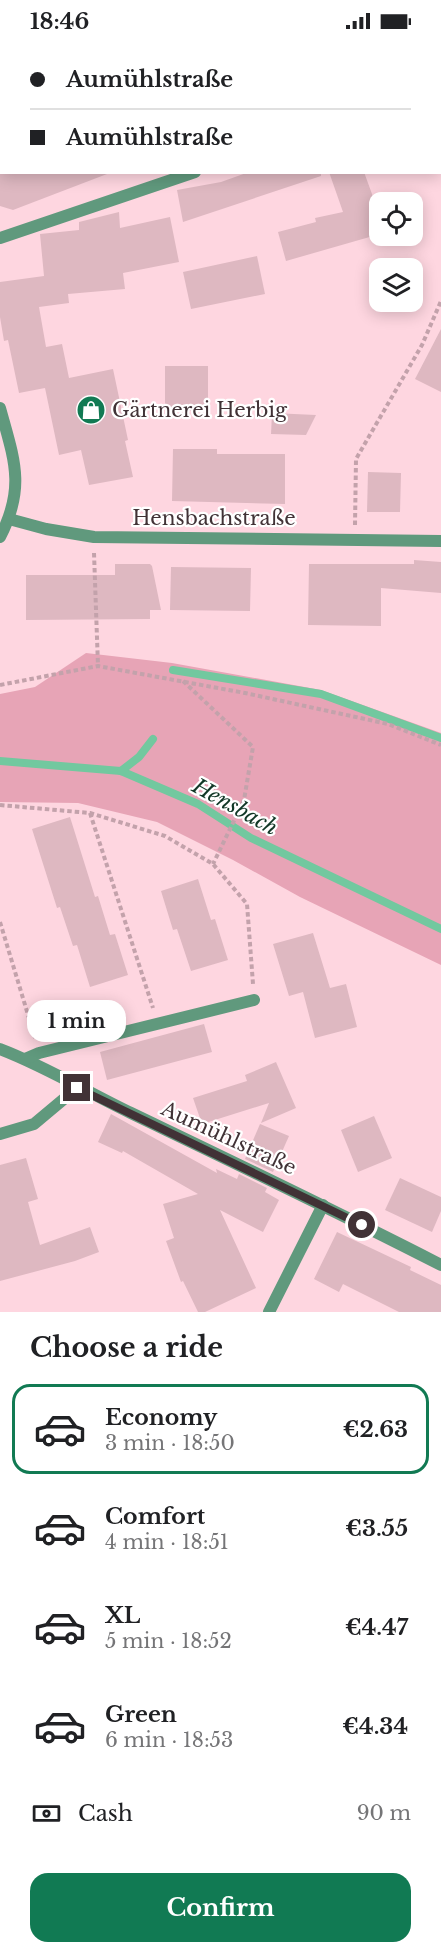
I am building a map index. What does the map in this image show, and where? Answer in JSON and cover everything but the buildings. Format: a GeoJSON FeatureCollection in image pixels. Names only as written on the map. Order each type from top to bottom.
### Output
{"type":"FeatureCollection","features":[{"type":"Feature","properties":{"kind":"street"},"geometry":{"type":"LineString","coordinates":[[0,238],[188,174]]}},
{"type":"Feature","properties":{"kind":"street"},"geometry":{"type":"LineString","coordinates":[[0,408],[13,455],[16,486],[15,503],[0,537]]}},
{"type":"Feature","properties":{"kind":"street","name":"Hensbachstraße"},"geometry":{"type":"LineString","coordinates":[[9,519],[46,529],[94,537],[355,538],[441,541]]}},
{"type":"Feature","properties":{"kind":"street"},"geometry":{"type":"LineString","coordinates":[[25,1059],[39,1053],[254,1000]]}},
{"type":"Feature","properties":{"kind":"street","name":"Aumühlstraße"},"geometry":{"type":"LineString","coordinates":[[0,1049],[25,1059],[77,1088],[323,1204],[441,1265]]}},
{"type":"Feature","properties":{"kind":"street"},"geometry":{"type":"LineString","coordinates":[[0,1134],[34,1124],[77,1088]]}},
{"type":"Feature","properties":{"kind":"street"},"geometry":{"type":"LineString","coordinates":[[269,1312],[323,1204]]}},
{"type":"Feature","properties":{"kind":"path"},"geometry":{"type":"LineString","coordinates":[[355,538],[356,459],[422,345],[441,301]]}},
{"type":"Feature","properties":{"kind":"path"},"geometry":{"type":"LineString","coordinates":[[94,537],[98,666]]}},
{"type":"Feature","properties":{"kind":"path"},"geometry":{"type":"LineString","coordinates":[[0,685],[98,666],[183,681],[388,724],[441,745]]}},
{"type":"Feature","properties":{"kind":"path"},"geometry":{"type":"LineString","coordinates":[[183,681],[253,747],[244,800],[221,843],[213,864]]}},
{"type":"Feature","properties":{"kind":"path"},"geometry":{"type":"LineString","coordinates":[[0,805],[90,813],[165,836],[213,864],[247,904],[254,1000]]}},
{"type":"Feature","properties":{"kind":"path"},"geometry":{"type":"LineString","coordinates":[[90,813],[157,1023]]}},
{"type":"Feature","properties":{"kind":"path"},"geometry":{"type":"LineString","coordinates":[[0,922],[39,1053]]}},
{"type":"Feature","properties":{"kind":"shaded area"},"geometry":{"type":"Polygon","coordinates":[[[86,653],[172,663],[321,690],[441,733],[441,965],[300,897],[157,822],[78,803],[0,802],[0,694],[35,687],[86,653]]]}},
{"type":"Feature","properties":{"kind":"waterway"},"geometry":{"type":"LineString","coordinates":[[173,670],[321,694],[441,738]]}},
{"type":"Feature","properties":{"kind":"waterway"},"geometry":{"type":"LineString","coordinates":[[121,771],[139,757],[153,739]]}},
{"type":"Feature","properties":{"kind":"waterway","name":"Hensbach"},"geometry":{"type":"LineString","coordinates":[[0,761],[121,771],[198,804],[251,838],[441,929]]}},
{"type":"Feature","properties":{"kind":"place","name":"Gärtnerei Herbig"},"geometry":{"type":"Point","coordinates":[91,410]}},
{"type":"Feature","properties":{"kind":"route"},"geometry":{"type":"LineString","coordinates":[[77,1088],[323,1204],[362,1225]]}}]}
